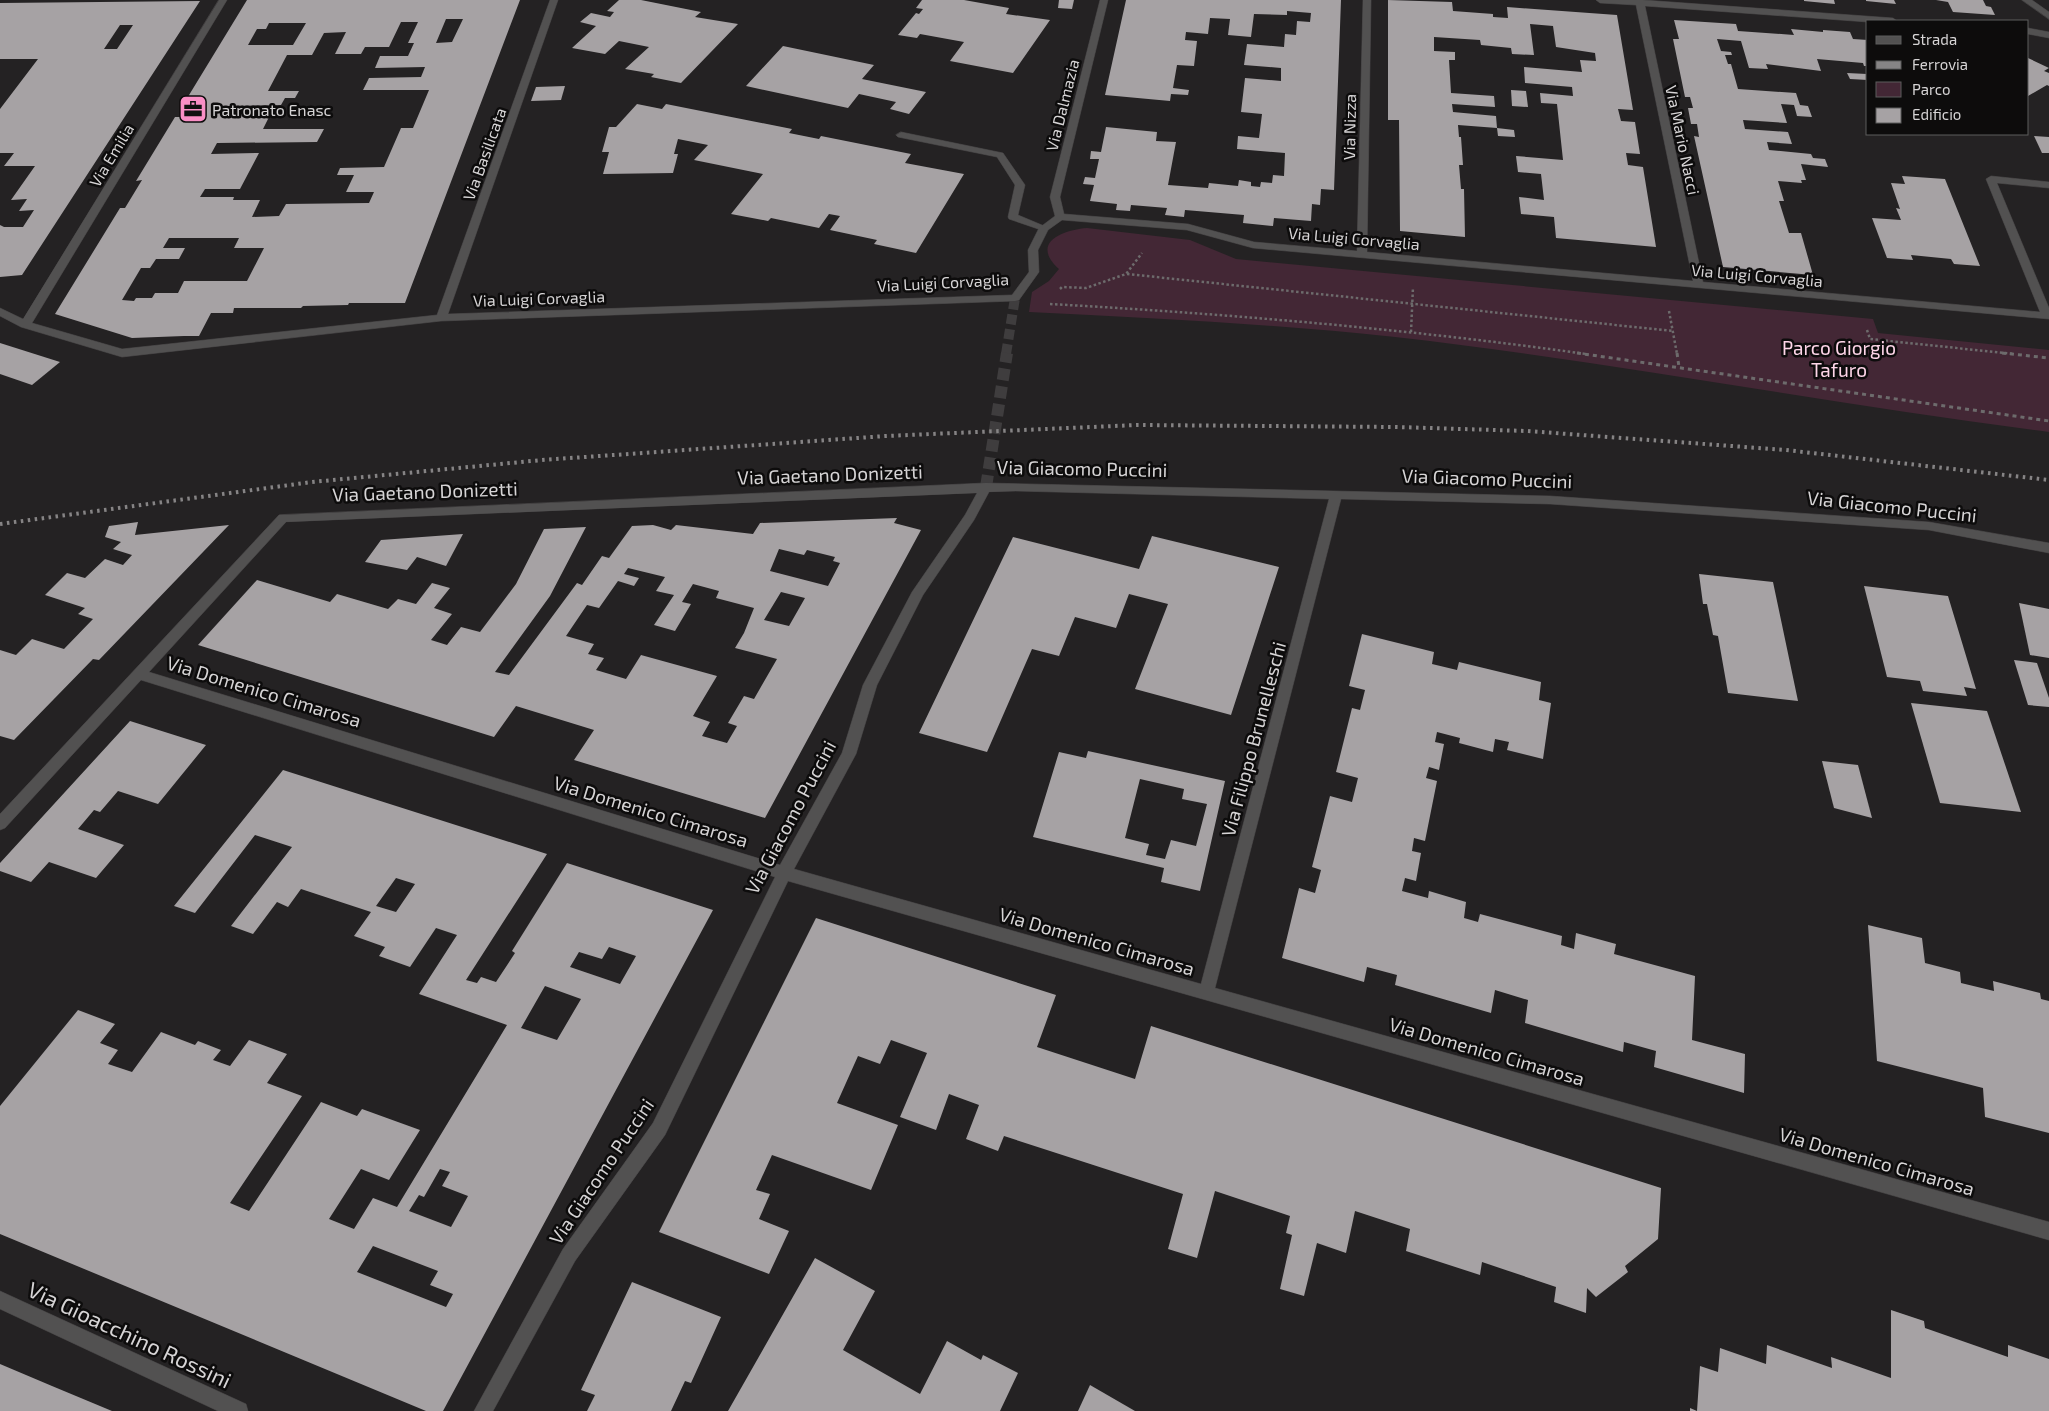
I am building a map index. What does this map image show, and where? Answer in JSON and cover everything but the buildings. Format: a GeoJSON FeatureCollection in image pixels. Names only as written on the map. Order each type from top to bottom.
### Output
{"type":"FeatureCollection","features":[{"type":"Feature","properties":{"kind":"street","name":"Via Emilia"},"geometry":{"type":"LineString","coordinates":[[25,325],[224,0]]}},
{"type":"Feature","properties":{"kind":"street","name":"Via Basilicata"},"geometry":{"type":"LineString","coordinates":[[441,318],[554,0]]}},
{"type":"Feature","properties":{"kind":"street","name":"Via Dalmazia"},"geometry":{"type":"LineString","coordinates":[[1060,217],[1055,197],[1104,0]]}},
{"type":"Feature","properties":{"kind":"street","name":"Via Nizza"},"geometry":{"type":"LineString","coordinates":[[1362,255],[1367,0]]}},
{"type":"Feature","properties":{"kind":"street"},"geometry":{"type":"LineString","coordinates":[[1600,0],[1639,1],[1880,20]]}},
{"type":"Feature","properties":{"kind":"street"},"geometry":{"type":"LineString","coordinates":[[2026,0],[2049,16]]}},
{"type":"Feature","properties":{"kind":"street","name":"Via Mario Nacci"},"geometry":{"type":"LineString","coordinates":[[1639,1],[1699,286]]}},
{"type":"Feature","properties":{"kind":"street"},"geometry":{"type":"LineString","coordinates":[[2029,31],[2049,35]]}},
{"type":"Feature","properties":{"kind":"street"},"geometry":{"type":"LineString","coordinates":[[901,135],[1000,155],[1020,185],[1013,217],[1044,228]]}},
{"type":"Feature","properties":{"kind":"street"},"geometry":{"type":"LineString","coordinates":[[2048,316],[1991,179],[2049,185]]}},
{"type":"Feature","properties":{"kind":"street","name":"Via Luigi Corvaglia"},"geometry":{"type":"LineString","coordinates":[[0,311],[25,325],[122,353],[441,318],[1015,298],[1034,272],[1033,250],[1044,228],[1060,217],[1188,227],[1253,245],[2048,316]]}},
{"type":"Feature","properties":{"kind":"street","name":"Via Giacomo Puccini"},"geometry":{"type":"LineString","coordinates":[[483,1411],[569,1255],[659,1130],[784,872],[849,754],[870,685],[918,592],[970,517],[986,487],[1550,500],[1919,526],[2049,548]]}},
{"type":"Feature","properties":{"kind":"street","name":"Via Gaetano Donizetti"},"geometry":{"type":"LineString","coordinates":[[0,824],[283,518],[986,487]]}},
{"type":"Feature","properties":{"kind":"street","name":"Via Filippo Brunelleschi"},"geometry":{"type":"LineString","coordinates":[[1206,993],[1336,496]]}},
{"type":"Feature","properties":{"kind":"street","name":"Via Domenico Cimarosa"},"geometry":{"type":"LineString","coordinates":[[139,674],[784,872],[2049,1231]]}},
{"type":"Feature","properties":{"kind":"street","name":"Via Gioacchino Rossini"},"geometry":{"type":"LineString","coordinates":[[0,1300],[239,1411]]}},
{"type":"Feature","properties":{"kind":"path"},"geometry":{"type":"LineString","coordinates":[[1126,274],[1673,331]]}},
{"type":"Feature","properties":{"kind":"path"},"geometry":{"type":"LineString","coordinates":[[1411,332],[1414,279]]}},
{"type":"Feature","properties":{"kind":"path"},"geometry":{"type":"LineString","coordinates":[[1041,303],[1222,314],[1411,332],[1679,367],[2049,422]]}},
{"type":"Feature","properties":{"kind":"path"},"geometry":{"type":"LineString","coordinates":[[1668,304],[1679,367]]}},
{"type":"Feature","properties":{"kind":"green space","name":"Parco Giorgio Tafuro"},"geometry":{"type":"Polygon","coordinates":[[[1087,228],[1190,240],[1236,259],[1873,319],[1878,333],[2049,350],[2049,432],[1885,409],[1559,358],[1395,337],[1258,325],[1029,312],[1032,292],[1049,281],[1059,269],[1051,260],[1048,252],[1049,245],[1060,235],[1077,229],[1087,228]]]}},
{"type":"Feature","properties":{"kind":"tunnel"},"geometry":{"type":"LineString","coordinates":[[1006,354],[1015,298]]}},
{"type":"Feature","properties":{"kind":"tunnel"},"geometry":{"type":"LineString","coordinates":[[986,487],[1007,353]]}},
{"type":"Feature","properties":{"kind":"railway"},"geometry":{"type":"LineString","coordinates":[[0,524],[312,482],[542,460],[886,436],[1137,425],[1397,427],[1527,431],[1786,450],[2049,480]]}},
{"type":"Feature","properties":{"kind":"place","name":"Patronato Enasc"},"geometry":{"type":"Point","coordinates":[193,109]}}]}
